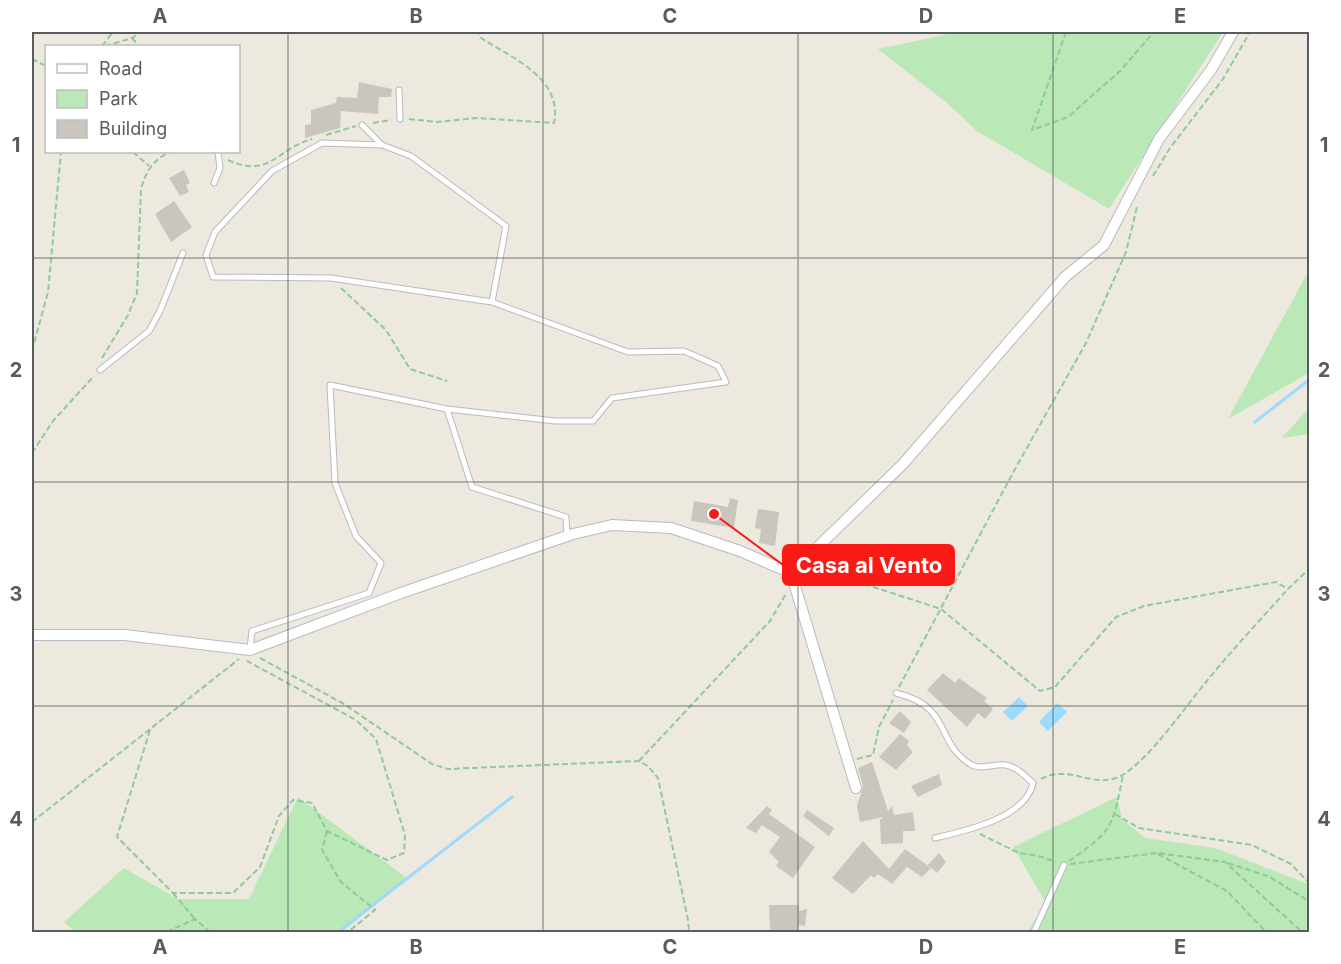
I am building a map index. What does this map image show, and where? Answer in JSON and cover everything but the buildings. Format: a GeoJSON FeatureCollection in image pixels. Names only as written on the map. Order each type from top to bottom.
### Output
{"type":"FeatureCollection","features":[{"type":"Feature","properties":{"kind":"street"},"geometry":{"type":"LineString","coordinates":[[793,577],[903,465],[1065,277],[1104,245],[1159,139],[1211,70],[1233,32]]}},
{"type":"Feature","properties":{"kind":"street"},"geometry":{"type":"LineString","coordinates":[[32,635],[125,635],[250,650],[401,593],[567,536],[612,525],[671,528],[740,551],[793,577],[856,788]]}},
{"type":"Feature","properties":{"kind":"lane"},"geometry":{"type":"LineString","coordinates":[[399,90],[400,119]]}},
{"type":"Feature","properties":{"kind":"lane"},"geometry":{"type":"LineString","coordinates":[[362,125],[382,145]]}},
{"type":"Feature","properties":{"kind":"lane"},"geometry":{"type":"LineString","coordinates":[[250,650],[252,631],[369,592],[381,563],[356,536],[335,483],[330,385],[447,409],[555,421],[593,421],[612,398],[726,382],[718,366],[684,351],[628,352],[492,302],[331,278],[213,277],[206,255],[215,232],[272,171],[322,143],[382,145],[411,156],[506,226],[492,302]]}},
{"type":"Feature","properties":{"kind":"lane"},"geometry":{"type":"LineString","coordinates":[[214,183],[220,168],[218,153]]}},
{"type":"Feature","properties":{"kind":"lane"},"geometry":{"type":"LineString","coordinates":[[100,370],[149,331],[183,253]]}},
{"type":"Feature","properties":{"kind":"lane"},"geometry":{"type":"LineString","coordinates":[[447,409],[472,487],[566,517],[567,536]]}},
{"type":"Feature","properties":{"kind":"lane"},"geometry":{"type":"LineString","coordinates":[[896,693],[917,698],[935,713],[958,755],[972,766],[1006,765],[1019,771],[1033,783],[1031,794],[1017,808],[971,830],[935,838]]}},
{"type":"Feature","properties":{"kind":"lane"},"geometry":{"type":"LineString","coordinates":[[1034,933],[1064,865]]}},
{"type":"Feature","properties":{"kind":"path"},"geometry":{"type":"LineString","coordinates":[[105,45],[113,32]]}},
{"type":"Feature","properties":{"kind":"path"},"geometry":{"type":"LineString","coordinates":[[108,45],[132,38],[142,32]]}},
{"type":"Feature","properties":{"kind":"path"},"geometry":{"type":"LineString","coordinates":[[400,119],[437,122],[477,118],[554,123],[557,110],[549,88],[535,71],[481,38],[478,32]]}},
{"type":"Feature","properties":{"kind":"path"},"geometry":{"type":"LineString","coordinates":[[1066,32],[1032,130],[1068,117],[1120,71],[1154,32]]}},
{"type":"Feature","properties":{"kind":"path"},"geometry":{"type":"LineString","coordinates":[[1148,185],[1170,148],[1223,79],[1250,32]]}},
{"type":"Feature","properties":{"kind":"path"},"geometry":{"type":"LineString","coordinates":[[132,38],[138,45]]}},
{"type":"Feature","properties":{"kind":"path"},"geometry":{"type":"LineString","coordinates":[[32,351],[48,292],[61,153]]}},
{"type":"Feature","properties":{"kind":"path"},"geometry":{"type":"LineString","coordinates":[[135,153],[149,166]]}},
{"type":"Feature","properties":{"kind":"path"},"geometry":{"type":"LineString","coordinates":[[32,453],[53,420],[100,370],[103,353],[128,315],[137,292],[141,189],[149,166],[168,153]]}},
{"type":"Feature","properties":{"kind":"path"},"geometry":{"type":"LineString","coordinates":[[848,761],[873,755],[879,727],[896,693],[1015,469],[1086,344],[1126,252],[1132,220],[1139,203]]}},
{"type":"Feature","properties":{"kind":"path"},"geometry":{"type":"LineString","coordinates":[[331,278],[386,330],[410,369],[447,381]]}},
{"type":"Feature","properties":{"kind":"path"},"geometry":{"type":"LineString","coordinates":[[1033,783],[1052,772],[1079,775],[1095,781],[1123,775],[1164,735],[1208,679],[1288,588],[1310,567]]}},
{"type":"Feature","properties":{"kind":"path"},"geometry":{"type":"LineString","coordinates":[[639,761],[770,621],[793,577],[818,569],[941,609],[1040,691],[1055,687],[1116,616],[1144,606],[1276,582],[1288,588]]}},
{"type":"Feature","properties":{"kind":"path"},"geometry":{"type":"LineString","coordinates":[[250,650],[256,656],[345,704],[432,764],[448,768],[639,761],[648,766],[658,778],[686,910],[688,933]]}},
{"type":"Feature","properties":{"kind":"path"},"geometry":{"type":"LineString","coordinates":[[32,822],[241,658],[356,720],[376,739],[405,835],[404,853],[387,860],[327,831],[312,803],[293,800],[279,816],[260,867],[233,894],[172,893]]}},
{"type":"Feature","properties":{"kind":"path"},"geometry":{"type":"LineString","coordinates":[[150,730],[117,837],[210,933]]}},
{"type":"Feature","properties":{"kind":"path"},"geometry":{"type":"LineString","coordinates":[[1064,865],[1104,835],[1115,814],[1123,775]]}},
{"type":"Feature","properties":{"kind":"path"},"geometry":{"type":"LineString","coordinates":[[1115,814],[1139,828],[1252,845],[1292,864],[1310,884]]}},
{"type":"Feature","properties":{"kind":"path"},"geometry":{"type":"LineString","coordinates":[[971,830],[1019,853],[1039,856],[1064,865],[1157,853],[1226,862],[1270,877],[1310,902]]}},
{"type":"Feature","properties":{"kind":"path"},"geometry":{"type":"LineString","coordinates":[[327,831],[322,850],[341,882],[375,910],[348,933]]}},
{"type":"Feature","properties":{"kind":"path"},"geometry":{"type":"LineString","coordinates":[[1157,853],[1227,891],[1266,933]]}},
{"type":"Feature","properties":{"kind":"path"},"geometry":{"type":"LineString","coordinates":[[1226,862],[1302,933]]}},
{"type":"Feature","properties":{"kind":"path"},"geometry":{"type":"LineString","coordinates":[[167,933],[195,919]]}},
{"type":"Feature","properties":{"kind":"green space"},"geometry":{"type":"Polygon","coordinates":[[[958,32],[1223,32],[1109,209],[977,131],[947,103],[878,49],[958,32]]]}},
{"type":"Feature","properties":{"kind":"green space"},"geometry":{"type":"Polygon","coordinates":[[[1309,270],[1309,373],[1228,419],[1309,270]]]}},
{"type":"Feature","properties":{"kind":"green space"},"geometry":{"type":"Polygon","coordinates":[[[1309,408],[1309,434],[1282,438],[1309,408]]]}},
{"type":"Feature","properties":{"kind":"green space"},"geometry":{"type":"Polygon","coordinates":[[[298,797],[408,879],[342,932],[75,932],[64,922],[124,868],[178,899],[249,899],[298,797]]]}},
{"type":"Feature","properties":{"kind":"green space"},"geometry":{"type":"Polygon","coordinates":[[[1117,797],[1122,819],[1145,838],[1215,848],[1308,884],[1309,932],[1027,932],[1046,903],[1013,847],[1117,797]]]}},
{"type":"Feature","properties":{"kind":"water"},"geometry":{"type":"Polygon","coordinates":[[[1019,697],[1028,706],[1012,721],[1003,712],[1019,697]]]}},
{"type":"Feature","properties":{"kind":"water"},"geometry":{"type":"Polygon","coordinates":[[[1057,703],[1067,712],[1048,731],[1039,722],[1057,703]]]}},
{"type":"Feature","properties":{"kind":"waterway"},"geometry":{"type":"LineString","coordinates":[[1255,422],[1310,379]]}},
{"type":"Feature","properties":{"kind":"waterway"},"geometry":{"type":"LineString","coordinates":[[338,932],[512,797]]}},
{"type":"Feature","properties":{"kind":"place","name":"Casa al Vento"},"geometry":{"type":"Point","coordinates":[714,514]}}]}
